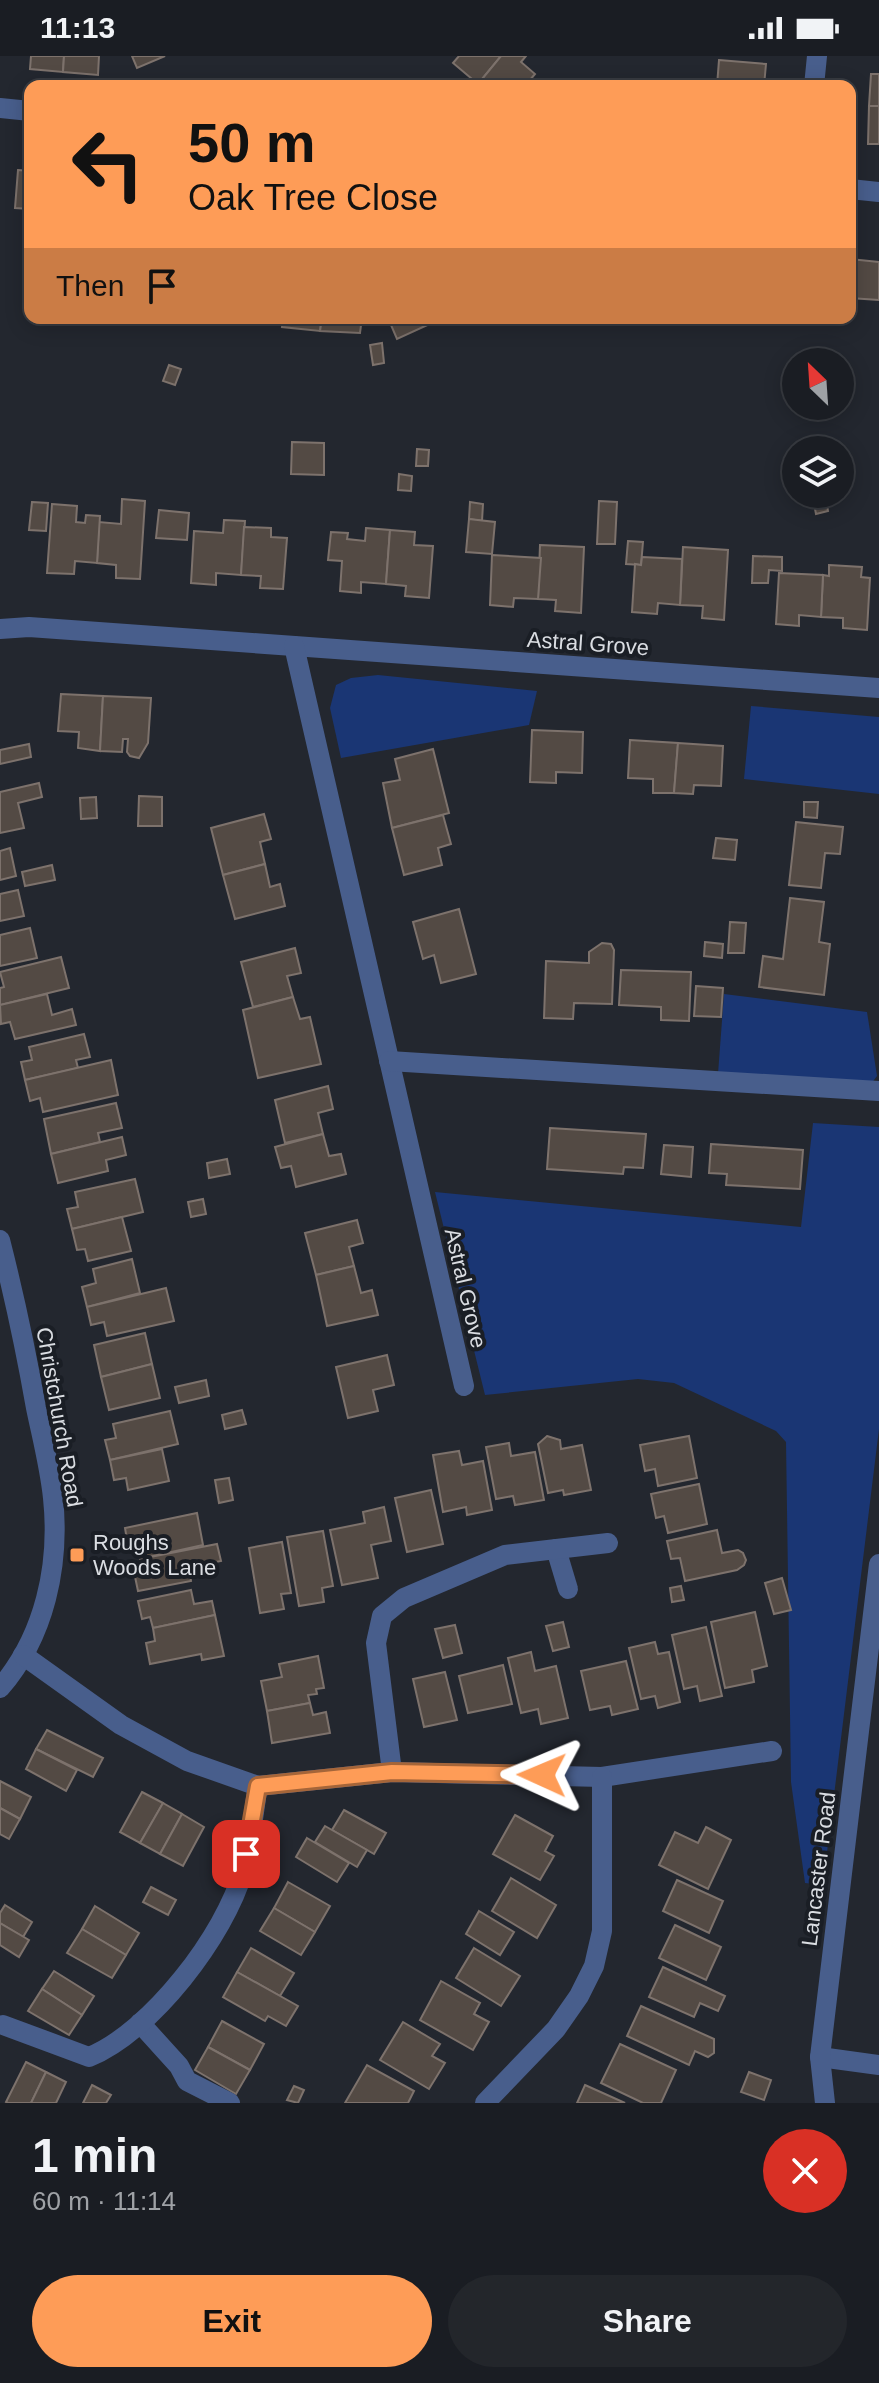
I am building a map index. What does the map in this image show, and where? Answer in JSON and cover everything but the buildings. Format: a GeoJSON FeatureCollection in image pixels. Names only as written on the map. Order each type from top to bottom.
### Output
{"type":"FeatureCollection","features":[{"type":"Feature","properties":{"kind":"street"},"geometry":{"type":"LineString","coordinates":[[815,80],[817,56]]}},
{"type":"Feature","properties":{"kind":"street"},"geometry":{"type":"LineString","coordinates":[[0,108],[24,110]]}},
{"type":"Feature","properties":{"kind":"street"},"geometry":{"type":"LineString","coordinates":[[856,190],[879,192]]}},
{"type":"Feature","properties":{"kind":"street","name":"Astral Grove"},"geometry":{"type":"LineString","coordinates":[[0,629],[29,627],[879,688]]}},
{"type":"Feature","properties":{"kind":"street","name":"Astral Grove"},"geometry":{"type":"LineString","coordinates":[[294,646],[464,1386]]}},
{"type":"Feature","properties":{"kind":"street"},"geometry":{"type":"LineString","coordinates":[[389,1061],[879,1091]]}},
{"type":"Feature","properties":{"kind":"street","name":"Christchurch Road"},"geometry":{"type":"LineString","coordinates":[[0,1240],[23,1338],[53,1498],[55,1538],[52,1574],[41,1618],[23,1655],[0,1688]]}},
{"type":"Feature","properties":{"kind":"street"},"geometry":{"type":"LineString","coordinates":[[392,1772],[376,1643],[382,1616],[404,1598],[505,1555],[608,1543]]}},
{"type":"Feature","properties":{"kind":"street"},"geometry":{"type":"LineString","coordinates":[[556,1549],[568,1589]]}},
{"type":"Feature","properties":{"kind":"street","name":"Lancaster Road"},"geometry":{"type":"LineString","coordinates":[[825,2103],[820,2057],[872,1689],[879,1564]]}},
{"type":"Feature","properties":{"kind":"street"},"geometry":{"type":"LineString","coordinates":[[23,1655],[121,1725],[187,1761],[258,1786],[392,1772],[602,1777],[772,1751]]}},
{"type":"Feature","properties":{"kind":"street"},"geometry":{"type":"LineString","coordinates":[[485,2103],[556,2029],[579,1996],[594,1966],[602,1931],[602,1777]]}},
{"type":"Feature","properties":{"kind":"street"},"geometry":{"type":"LineString","coordinates":[[3,2025],[89,2057],[140,2023],[206,1949],[228,1912],[244,1871],[258,1786]]}},
{"type":"Feature","properties":{"kind":"street"},"geometry":{"type":"LineString","coordinates":[[140,2023],[179,2066],[187,2081],[230,2103]]}},
{"type":"Feature","properties":{"kind":"street"},"geometry":{"type":"LineString","coordinates":[[820,2057],[879,2065]]}},
{"type":"Feature","properties":{"kind":"shaded area"},"geometry":{"type":"Polygon","coordinates":[[[378,675],[537,691],[529,725],[341,758],[330,708],[336,685],[351,678],[378,675]]]}},
{"type":"Feature","properties":{"kind":"shaded area"},"geometry":{"type":"Polygon","coordinates":[[[751,706],[879,717],[879,794],[744,779],[751,706]]]}},
{"type":"Feature","properties":{"kind":"shaded area"},"geometry":{"type":"Polygon","coordinates":[[[724,994],[867,1012],[877,1076],[871,1084],[718,1074],[724,994]]]}},
{"type":"Feature","properties":{"kind":"shaded area"},"geometry":{"type":"Polygon","coordinates":[[[813,1123],[879,1127],[879,1429],[823,1885],[805,1883],[791,1782],[786,1442],[776,1431],[674,1383],[638,1379],[485,1395],[435,1192],[801,1227],[813,1123]]]}},
{"type":"Feature","properties":{"kind":"place","name":"Roughs Woods Lane"},"geometry":{"type":"Point","coordinates":[77,1555]}},
{"type":"Feature","properties":{"kind":"route"},"geometry":{"type":"LineString","coordinates":[[246,1854],[258,1786],[392,1772],[542,1775]]}}]}
